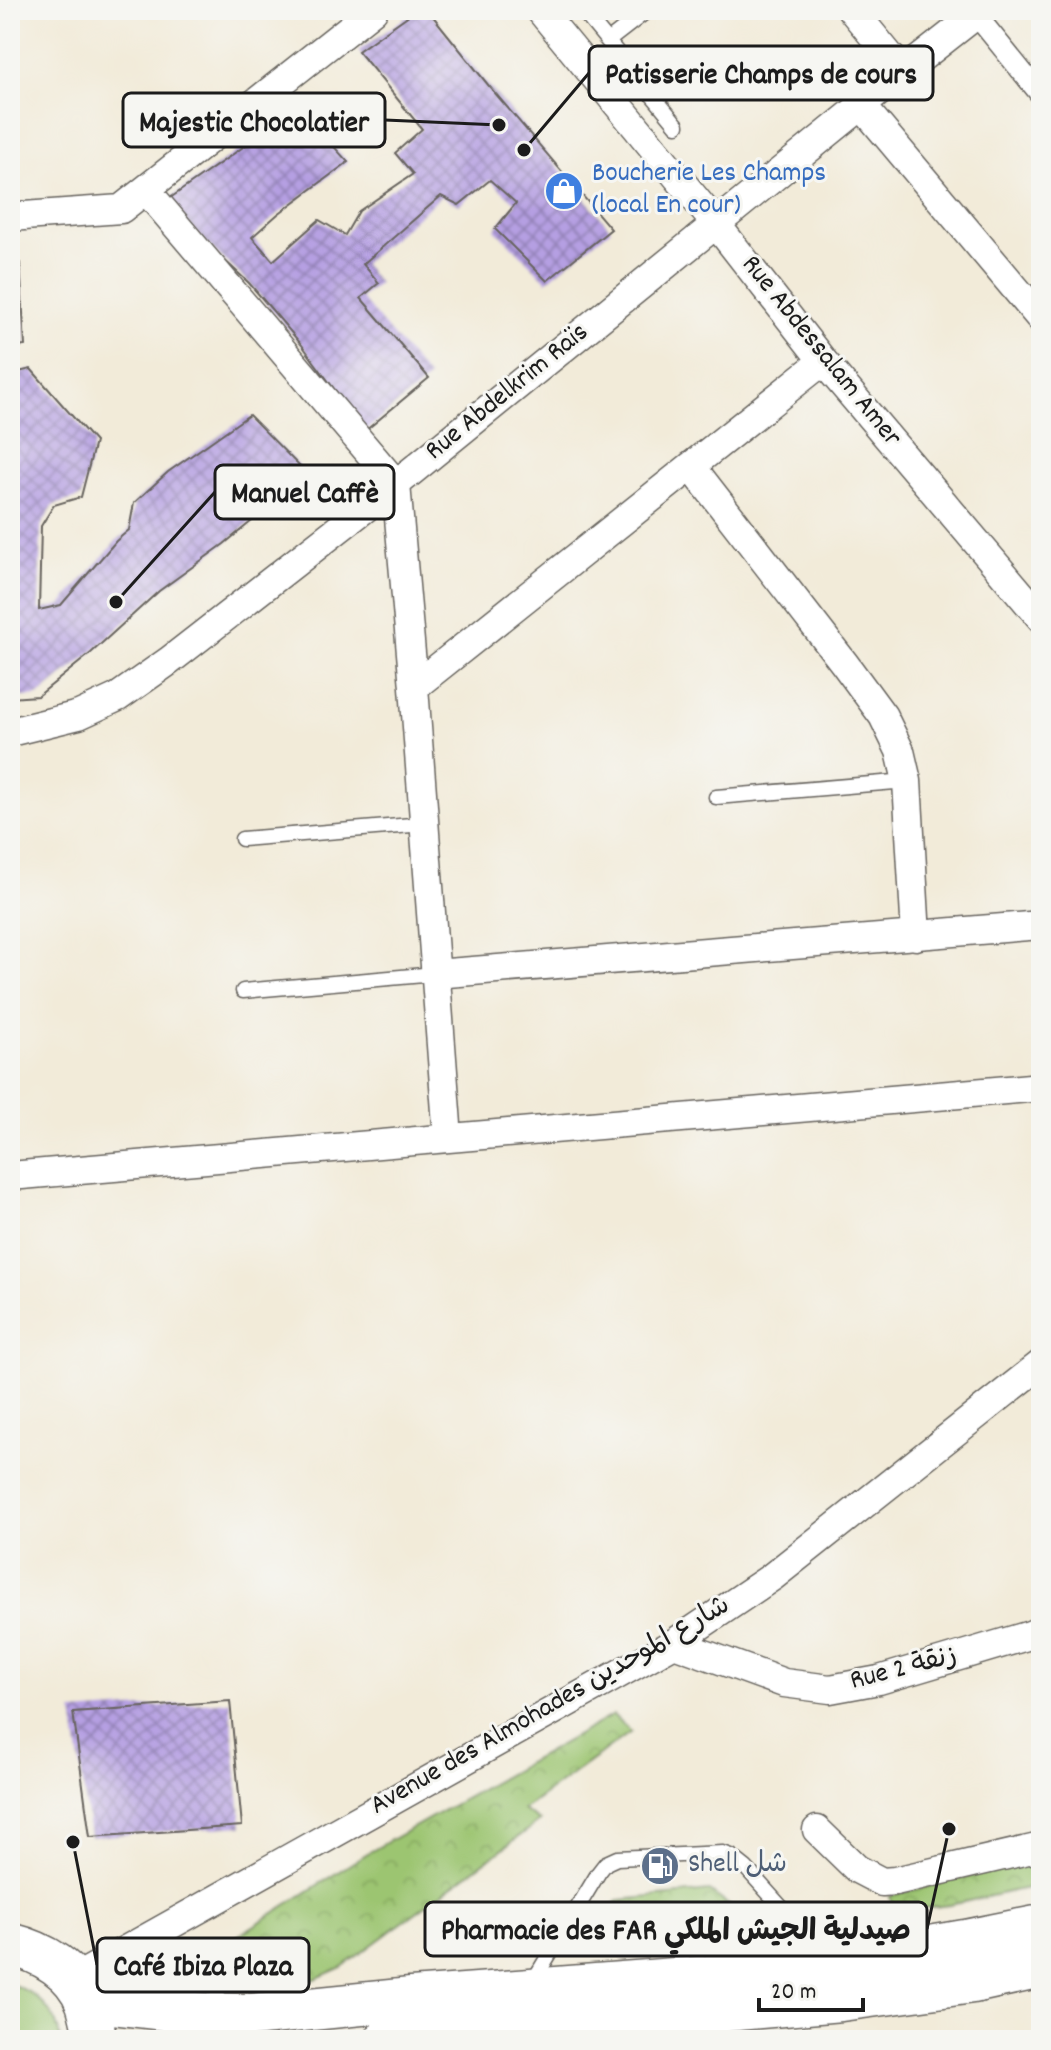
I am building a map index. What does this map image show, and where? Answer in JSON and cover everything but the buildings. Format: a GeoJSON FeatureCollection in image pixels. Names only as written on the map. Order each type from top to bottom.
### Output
{"type":"FeatureCollection","features":[{"type":"Feature","properties":{"kind":"main road"},"geometry":{"type":"LineString","coordinates":[[10,1938],[60,1967],[85,2007],[251,2015],[832,1964],[1041,1926]]}},
{"type":"Feature","properties":{"kind":"main road"},"geometry":{"type":"LineString","coordinates":[[386,2040],[841,2000],[973,1982],[1041,1967]]}},
{"type":"Feature","properties":{"kind":"street"},"geometry":{"type":"LineString","coordinates":[[10,217],[121,209],[373,10]]}},
{"type":"Feature","properties":{"kind":"street","name":"Rue Abdessalam Amer"},"geometry":{"type":"LineString","coordinates":[[540,10],[716,224],[823,361],[1041,618]]}},
{"type":"Feature","properties":{"kind":"street"},"geometry":{"type":"LineString","coordinates":[[852,10],[903,72]]}},
{"type":"Feature","properties":{"kind":"street"},"geometry":{"type":"LineString","coordinates":[[979,12],[1041,95]]}},
{"type":"Feature","properties":{"kind":"street","name":"Rue Abdelkrim Raïs"},"geometry":{"type":"LineString","coordinates":[[10,732],[79,715],[118,697],[169,661],[396,484],[979,12]]}},
{"type":"Feature","properties":{"kind":"street"},"geometry":{"type":"LineString","coordinates":[[862,106],[1041,319]]}},
{"type":"Feature","properties":{"kind":"street"},"geometry":{"type":"LineString","coordinates":[[146,190],[396,484],[448,1138]]}},
{"type":"Feature","properties":{"kind":"street"},"geometry":{"type":"LineString","coordinates":[[414,687],[823,361]]}},
{"type":"Feature","properties":{"kind":"street"},"geometry":{"type":"LineString","coordinates":[[691,466],[835,650],[883,716],[900,751],[907,781],[916,936]]}},
{"type":"Feature","properties":{"kind":"street"},"geometry":{"type":"LineString","coordinates":[[435,974],[1041,925]]}},
{"type":"Feature","properties":{"kind":"street"},"geometry":{"type":"LineString","coordinates":[[10,1176],[1041,1087]]}},
{"type":"Feature","properties":{"kind":"street","name":"Avenue des Almohades شارع الموحدين"},"geometry":{"type":"LineString","coordinates":[[85,2007],[674,1643],[772,1577],[1041,1364]]}},
{"type":"Feature","properties":{"kind":"street","name":"Rue 2 زنقة"},"geometry":{"type":"LineString","coordinates":[[674,1643],[784,1683],[830,1689],[879,1680],[1041,1630]]}},
{"type":"Feature","properties":{"kind":"street"},"geometry":{"type":"LineString","coordinates":[[817,1830],[857,1869],[882,1882],[1041,1847]]}},
{"type":"Feature","properties":{"kind":"lane"},"geometry":{"type":"LineString","coordinates":[[582,10],[677,125]]}},
{"type":"Feature","properties":{"kind":"lane"},"geometry":{"type":"LineString","coordinates":[[608,41],[648,10]]}},
{"type":"Feature","properties":{"kind":"lane"},"geometry":{"type":"LineString","coordinates":[[716,797],[907,781]]}},
{"type":"Feature","properties":{"kind":"lane"},"geometry":{"type":"LineString","coordinates":[[242,839],[424,824]]}},
{"type":"Feature","properties":{"kind":"lane"},"geometry":{"type":"LineString","coordinates":[[243,991],[435,974]]}},
{"type":"Feature","properties":{"kind":"lane"},"geometry":{"type":"LineString","coordinates":[[527,1990],[599,1872],[606,1863],[617,1858],[723,1853],[731,1856],[740,1861],[832,1964]]}},
{"type":"Feature","properties":{"kind":"green space"},"geometry":{"type":"Polygon","coordinates":[[[613,1715],[631,1732],[523,1810],[540,1821],[342,1967],[297,1987],[243,1983],[228,1969],[238,1936],[366,1854],[613,1715]]]}},
{"type":"Feature","properties":{"kind":"green space"},"geometry":{"type":"Polygon","coordinates":[[[1041,1858],[1041,1885],[950,1905],[893,1912],[890,1896],[1041,1858]]]}},
{"type":"Feature","properties":{"kind":"green space"},"geometry":{"type":"Polygon","coordinates":[[[710,1891],[764,1932],[576,1943],[619,1900],[710,1891]]]}},
{"type":"Feature","properties":{"kind":"green space"},"geometry":{"type":"Polygon","coordinates":[[[10,1984],[44,2004],[55,2021],[60,2040],[10,2040],[10,1984]]]}},
{"type":"Feature","properties":{"kind":"place","name":"Majestic Chocolatier"},"geometry":{"type":"Point","coordinates":[499,125]}},
{"type":"Feature","properties":{"kind":"place","name":"Patisserie Champs de cours"},"geometry":{"type":"Point","coordinates":[524,150]}},
{"type":"Feature","properties":{"kind":"place","name":"Boucherie Les Champs (local En cour)"},"geometry":{"type":"Point","coordinates":[564,191]}},
{"type":"Feature","properties":{"kind":"place","name":"Manuel Caffè"},"geometry":{"type":"Point","coordinates":[116,602]}},
{"type":"Feature","properties":{"kind":"place","name":"Pharmacie des FAR صيدلية الجيش الملكي"},"geometry":{"type":"Point","coordinates":[949,1829]}},
{"type":"Feature","properties":{"kind":"place","name":"Café Ibiza Plaza"},"geometry":{"type":"Point","coordinates":[73,1842]}},
{"type":"Feature","properties":{"kind":"place","name":"Shell شل"},"geometry":{"type":"Point","coordinates":[660,1866]}}]}
